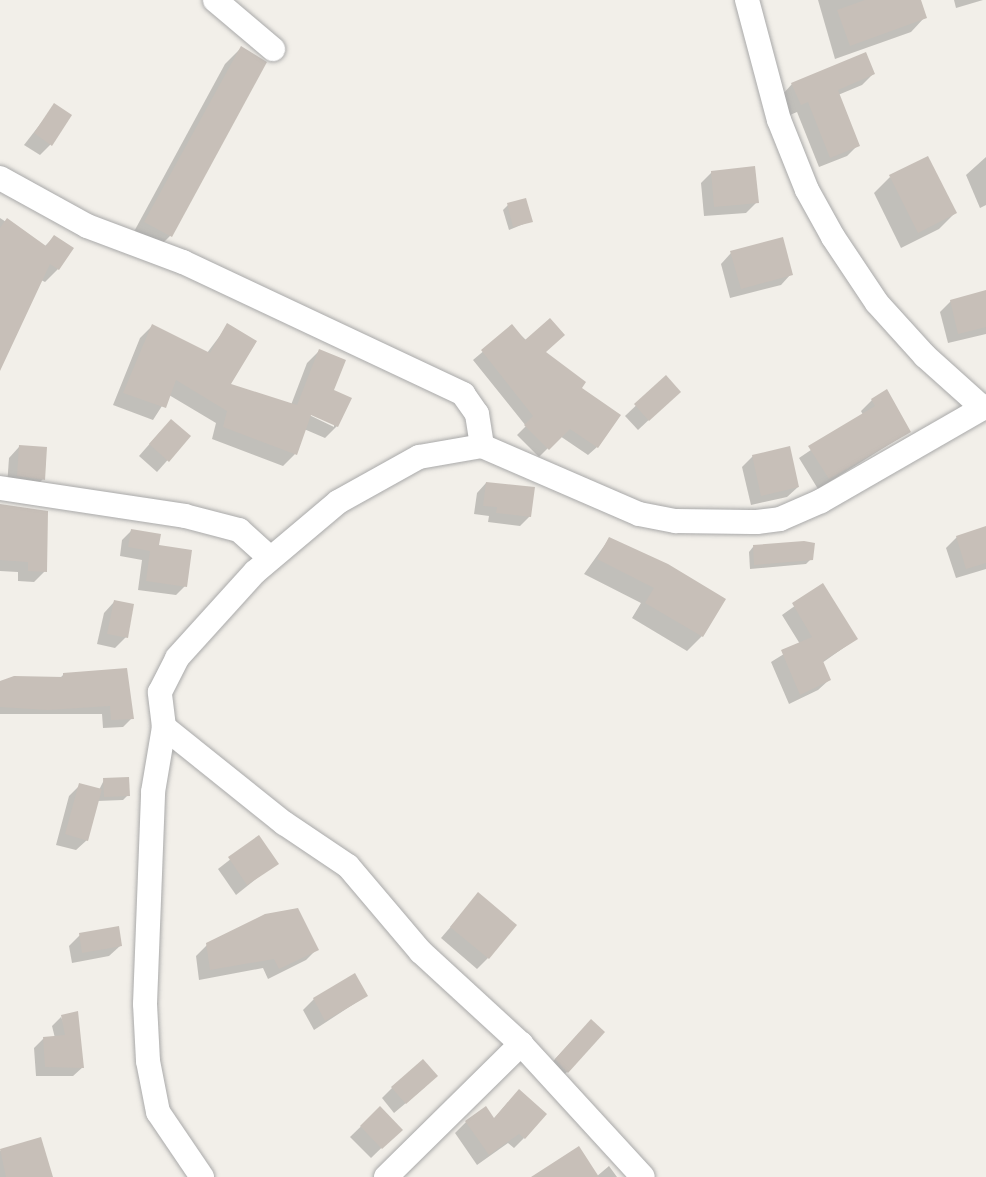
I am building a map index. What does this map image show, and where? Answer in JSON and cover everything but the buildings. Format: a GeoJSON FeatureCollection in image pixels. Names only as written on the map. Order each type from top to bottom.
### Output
{"type":"FeatureCollection","features":[{"type":"Feature","properties":{"kind":"street"},"geometry":{"type":"LineString","coordinates":[[215,0],[274,49]]}},
{"type":"Feature","properties":{"kind":"street"},"geometry":{"type":"LineString","coordinates":[[202,1177],[158,1112],[148,1060],[145,1004],[153,792],[164,727],[160,692],[177,658],[270,558],[338,502],[419,457],[482,446],[639,514],[676,521],[757,522],[789,516],[821,501],[984,407],[925,356],[877,303],[833,237],[807,190],[779,120],[747,0]]}},
{"type":"Feature","properties":{"kind":"street"},"geometry":{"type":"LineString","coordinates":[[0,178],[87,226],[183,262],[463,394],[477,414],[482,446]]}},
{"type":"Feature","properties":{"kind":"street"},"geometry":{"type":"LineString","coordinates":[[0,488],[185,516],[239,530],[270,558]]}},
{"type":"Feature","properties":{"kind":"street"},"geometry":{"type":"LineString","coordinates":[[164,727],[284,823],[348,866],[421,952],[521,1044],[643,1177]]}},
{"type":"Feature","properties":{"kind":"street"},"geometry":{"type":"LineString","coordinates":[[386,1177],[521,1044]]}}]}
